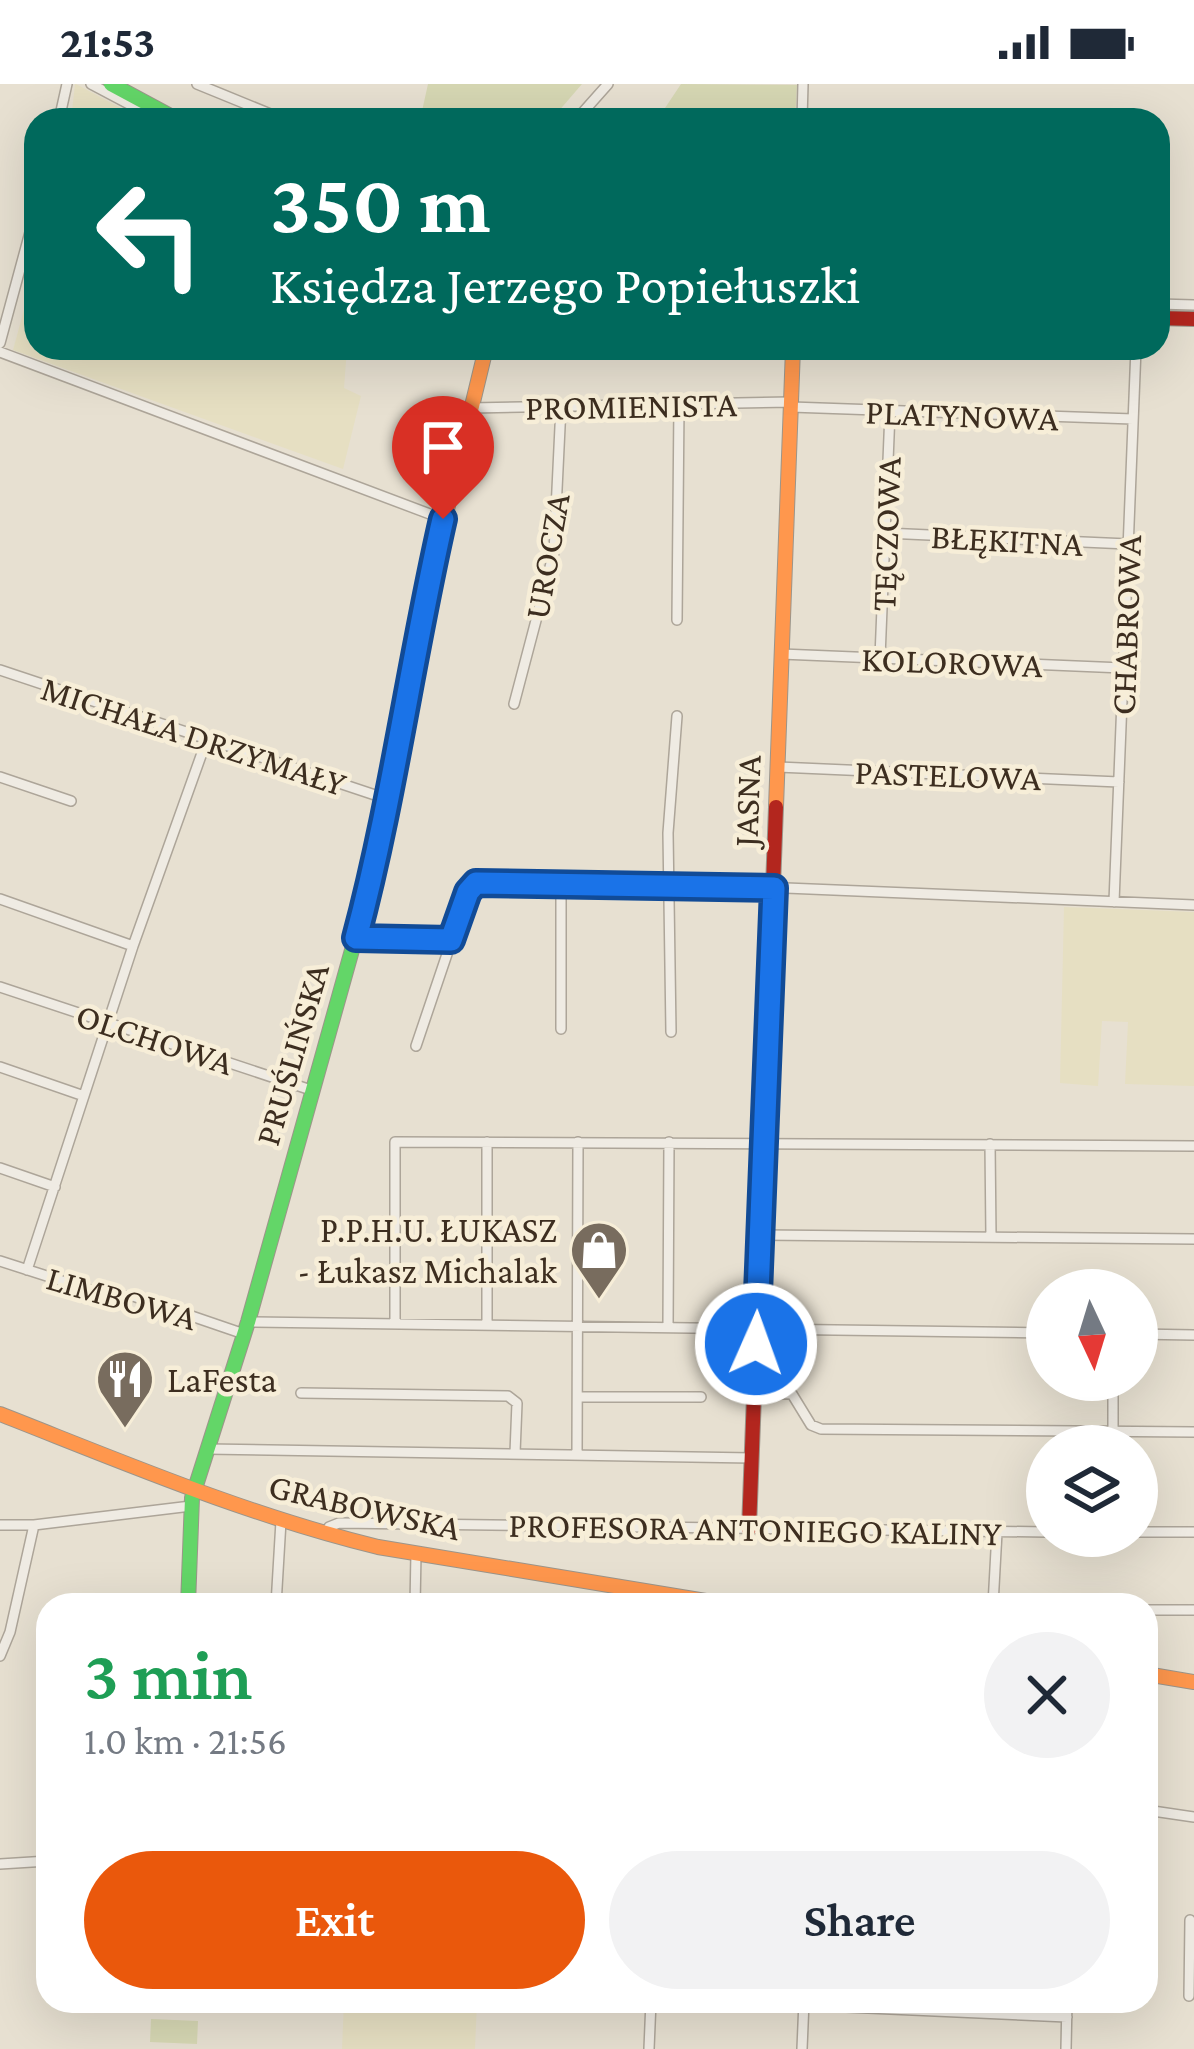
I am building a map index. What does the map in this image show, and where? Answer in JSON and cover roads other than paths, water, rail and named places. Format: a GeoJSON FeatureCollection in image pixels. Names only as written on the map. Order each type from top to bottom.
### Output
{"type":"FeatureCollection","features":[{"type":"Feature","properties":{"kind":"street"},"geometry":{"type":"LineString","coordinates":[[91,84],[136,108]]}},
{"type":"Feature","properties":{"kind":"street"},"geometry":{"type":"LineString","coordinates":[[111,84],[156,108]]}},
{"type":"Feature","properties":{"kind":"street"},"geometry":{"type":"LineString","coordinates":[[196,84],[255,108]]}},
{"type":"Feature","properties":{"kind":"street"},"geometry":{"type":"LineString","coordinates":[[587,108],[608,84]]}},
{"type":"Feature","properties":{"kind":"street"},"geometry":{"type":"LineString","coordinates":[[0,343],[24,254]]}},
{"type":"Feature","properties":{"kind":"street"},"geometry":{"type":"LineString","coordinates":[[0,352],[443,519]]}},
{"type":"Feature","properties":{"kind":"street","name":"PRUŚLIŃSKA"},"geometry":{"type":"LineString","coordinates":[[189,1593],[193,1498],[356,938],[411,663],[483,360]]}},
{"type":"Feature","properties":{"kind":"street","name":"JASNA"},"geometry":{"type":"LineString","coordinates":[[749,1529],[793,360]]}},
{"type":"Feature","properties":{"kind":"street","name":"CHABROWA"},"geometry":{"type":"LineString","coordinates":[[1114,902],[1135,360]]}},
{"type":"Feature","properties":{"kind":"street"},"geometry":{"type":"LineString","coordinates":[[677,620],[679,405]]}},
{"type":"Feature","properties":{"kind":"street","name":"PROMIENISTA"},"geometry":{"type":"LineString","coordinates":[[471,407],[791,405]]}},
{"type":"Feature","properties":{"kind":"street","name":"PLATYNOWA"},"geometry":{"type":"LineString","coordinates":[[791,405],[1133,419]]}},
{"type":"Feature","properties":{"kind":"street","name":"UROCZA"},"geometry":{"type":"LineString","coordinates":[[514,704],[554,552],[561,406]]}},
{"type":"Feature","properties":{"kind":"street","name":"TĘCZOWA"},"geometry":{"type":"LineString","coordinates":[[880,657],[890,412]]}},
{"type":"Feature","properties":{"kind":"street","name":"BŁĘKITNA"},"geometry":{"type":"LineString","coordinates":[[885,533],[1128,544]]}},
{"type":"Feature","properties":{"kind":"street","name":"KOLOROWA"},"geometry":{"type":"LineString","coordinates":[[782,654],[1124,668]]}},
{"type":"Feature","properties":{"kind":"street","name":"MICHAŁA DRZYMAŁY"},"geometry":{"type":"LineString","coordinates":[[0,670],[387,799]]}},
{"type":"Feature","properties":{"kind":"street"},"geometry":{"type":"LineString","coordinates":[[671,1032],[669,807],[677,716]]}},
{"type":"Feature","properties":{"kind":"street"},"geometry":{"type":"LineString","coordinates":[[28,1270],[133,946],[207,739]]}},
{"type":"Feature","properties":{"kind":"street","name":"PASTELOWA"},"geometry":{"type":"LineString","coordinates":[[778,767],[1119,782]]}},
{"type":"Feature","properties":{"kind":"street"},"geometry":{"type":"LineString","coordinates":[[0,777],[71,801]]}},
{"type":"Feature","properties":{"kind":"street"},"geometry":{"type":"LineString","coordinates":[[416,1046],[468,892],[476,883],[669,883],[1194,905]]}},
{"type":"Feature","properties":{"kind":"street"},"geometry":{"type":"LineString","coordinates":[[561,883],[561,1029]]}},
{"type":"Feature","properties":{"kind":"street"},"geometry":{"type":"LineString","coordinates":[[0,899],[133,946]]}},
{"type":"Feature","properties":{"kind":"street"},"geometry":{"type":"LineString","coordinates":[[356,938],[451,940]]}},
{"type":"Feature","properties":{"kind":"street","name":"OLCHOWA"},"geometry":{"type":"LineString","coordinates":[[0,987],[310,1090]]}},
{"type":"Feature","properties":{"kind":"street"},"geometry":{"type":"LineString","coordinates":[[0,1067],[85,1096]]}},
{"type":"Feature","properties":{"kind":"street"},"geometry":{"type":"LineString","coordinates":[[395,1323],[395,1142],[1194,1146]]}},
{"type":"Feature","properties":{"kind":"street"},"geometry":{"type":"LineString","coordinates":[[487,1142],[487,1325]]}},
{"type":"Feature","properties":{"kind":"street"},"geometry":{"type":"LineString","coordinates":[[577,1455],[578,1142]]}},
{"type":"Feature","properties":{"kind":"street"},"geometry":{"type":"LineString","coordinates":[[668,1327],[669,1142]]}},
{"type":"Feature","properties":{"kind":"street"},"geometry":{"type":"LineString","coordinates":[[990,1144],[991,1237]]}},
{"type":"Feature","properties":{"kind":"street"},"geometry":{"type":"LineString","coordinates":[[0,1168],[55,1186]]}},
{"type":"Feature","properties":{"kind":"street"},"geometry":{"type":"LineString","coordinates":[[760,1235],[1194,1239]]}},
{"type":"Feature","properties":{"kind":"street","name":"LIMBOWA"},"geometry":{"type":"LineString","coordinates":[[0,1261],[109,1296],[133,1296],[246,1328],[395,1323],[1026,1333]]}},
{"type":"Feature","properties":{"kind":"street"},"geometry":{"type":"LineString","coordinates":[[1158,1334],[1194,1335]]}},
{"type":"Feature","properties":{"kind":"street"},"geometry":{"type":"LineString","coordinates":[[301,1393],[508,1396],[517,1403],[515,1453]]}},
{"type":"Feature","properties":{"kind":"street"},"geometry":{"type":"LineString","coordinates":[[754,1393],[792,1394],[811,1425],[821,1430],[1026,1430]]}},
{"type":"Feature","properties":{"kind":"street"},"geometry":{"type":"LineString","coordinates":[[578,1397],[701,1396]]}},
{"type":"Feature","properties":{"kind":"street","name":"GRABOWSKA"},"geometry":{"type":"LineString","coordinates":[[0,1414],[193,1498],[378,1547],[629,1593]]}},
{"type":"Feature","properties":{"kind":"street"},"geometry":{"type":"LineString","coordinates":[[1158,1431],[1194,1432]]}},
{"type":"Feature","properties":{"kind":"street"},"geometry":{"type":"LineString","coordinates":[[207,1449],[752,1458]]}},
{"type":"Feature","properties":{"kind":"street"},"geometry":{"type":"LineString","coordinates":[[0,1525],[34,1525],[193,1498]]}},
{"type":"Feature","properties":{"kind":"street"},"geometry":{"type":"LineString","coordinates":[[277,1593],[281,1521]]}},
{"type":"Feature","properties":{"kind":"street","name":"PROFESORA ANTONIEGO KALINY"},"geometry":{"type":"LineString","coordinates":[[325,1534],[339,1523],[1026,1532]]}},
{"type":"Feature","properties":{"kind":"street"},"geometry":{"type":"LineString","coordinates":[[378,1547],[381,1523]]}},
{"type":"Feature","properties":{"kind":"street"},"geometry":{"type":"LineString","coordinates":[[0,1656],[10,1632],[34,1525]]}},
{"type":"Feature","properties":{"kind":"street"},"geometry":{"type":"LineString","coordinates":[[994,1593],[997,1532]]}},
{"type":"Feature","properties":{"kind":"street"},"geometry":{"type":"LineString","coordinates":[[1158,1532],[1194,1532]]}},
{"type":"Feature","properties":{"kind":"street"},"geometry":{"type":"LineString","coordinates":[[415,1593],[416,1553]]}},
{"type":"Feature","properties":{"kind":"street"},"geometry":{"type":"LineString","coordinates":[[1158,1610],[1194,1610]]}},
{"type":"Feature","properties":{"kind":"street"},"geometry":{"type":"LineString","coordinates":[[1158,1676],[1194,1682]]}},
{"type":"Feature","properties":{"kind":"street"},"geometry":{"type":"LineString","coordinates":[[1158,1812],[1194,1817]]}},
{"type":"Feature","properties":{"kind":"street"},"geometry":{"type":"LineString","coordinates":[[0,1864],[36,1862]]}},
{"type":"Feature","properties":{"kind":"street"},"geometry":{"type":"LineString","coordinates":[[1189,1996],[1190,1920]]}},
{"type":"Feature","properties":{"kind":"street"},"geometry":{"type":"LineString","coordinates":[[649,2049],[650,2013]]}},
{"type":"Feature","properties":{"kind":"street"},"geometry":{"type":"LineString","coordinates":[[802,2049],[804,2013]]}},
{"type":"Feature","properties":{"kind":"street"},"geometry":{"type":"LineString","coordinates":[[992,2013],[1067,2017]]}},
{"type":"Feature","properties":{"kind":"street"},"geometry":{"type":"LineString","coordinates":[[1066,2049],[1067,2013]]}},
{"type":"Feature","properties":{"kind":"place","name":"P.P.H.U. ŁUKASZ - Łukasz Michalak"},"geometry":{"type":"Point","coordinates":[599,1301]}},
{"type":"Feature","properties":{"kind":"place","name":"LaFesta"},"geometry":{"type":"Point","coordinates":[125,1430]}}]}
